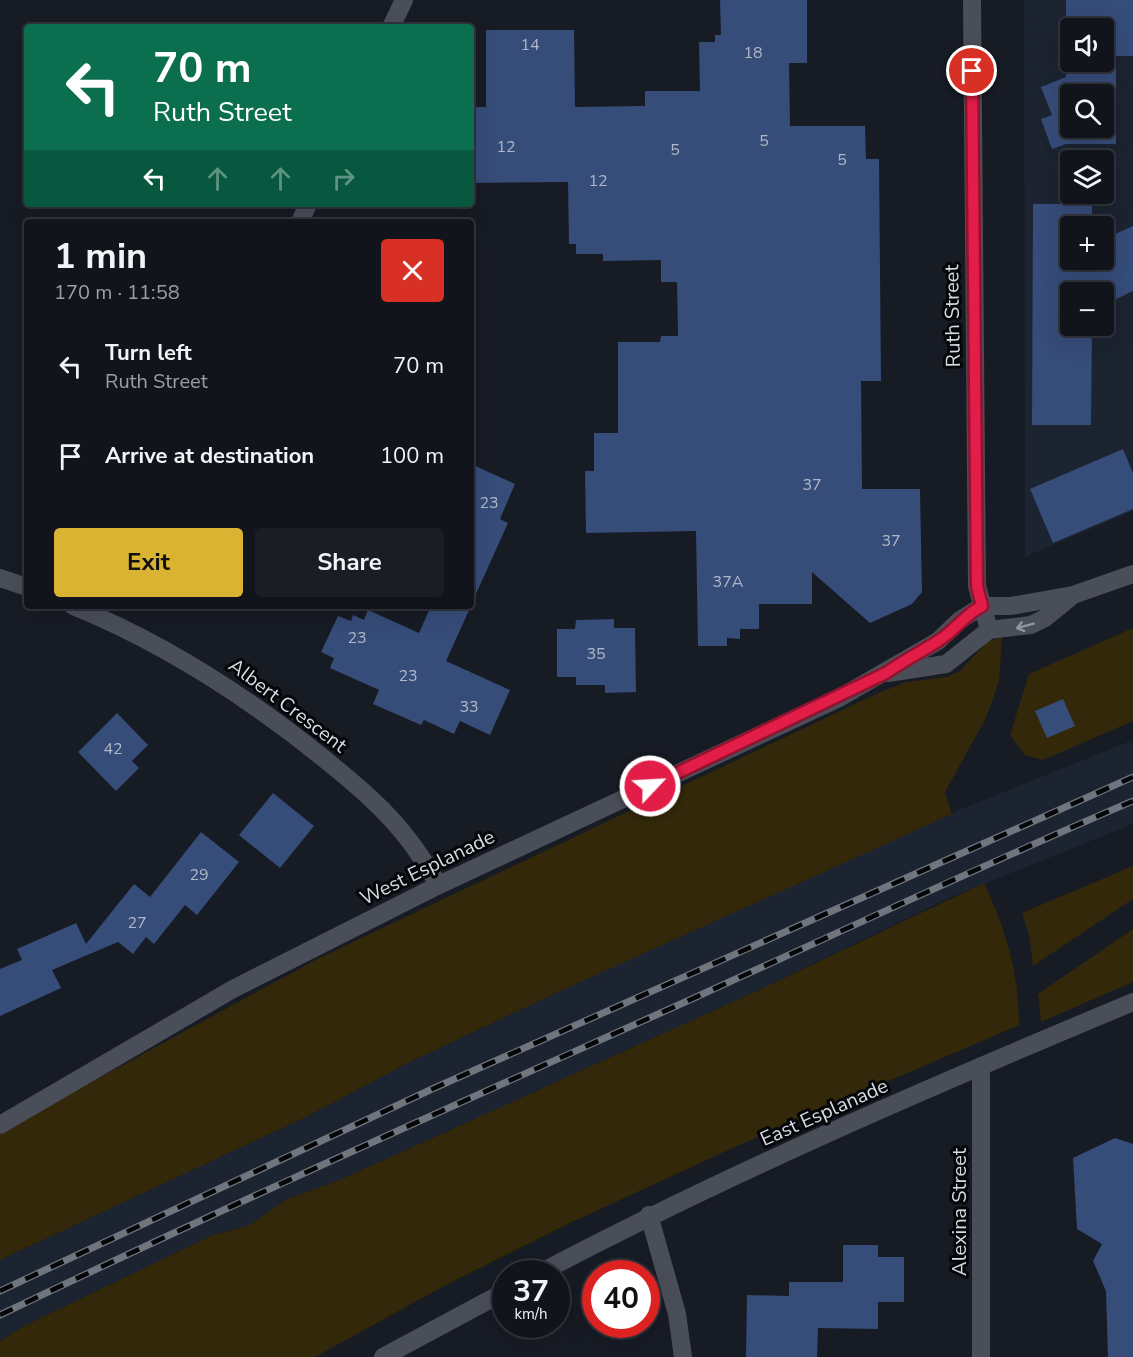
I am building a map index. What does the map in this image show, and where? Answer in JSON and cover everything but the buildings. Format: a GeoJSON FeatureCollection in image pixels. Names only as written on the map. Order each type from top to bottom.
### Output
{"type":"FeatureCollection","features":[{"type":"Feature","properties":{"kind":"street"},"geometry":{"type":"LineString","coordinates":[[392,24],[404,0]]}},
{"type":"Feature","properties":{"kind":"street","name":"Ruth Street"},"geometry":{"type":"LineString","coordinates":[[972,0],[977,586],[989,630]]}},
{"type":"Feature","properties":{"kind":"street"},"geometry":{"type":"LineString","coordinates":[[982,606],[1011,606],[1073,595],[1133,574]]}},
{"type":"Feature","properties":{"kind":"street"},"geometry":{"type":"LineString","coordinates":[[0,578],[24,586]]}},
{"type":"Feature","properties":{"kind":"street"},"geometry":{"type":"LineString","coordinates":[[989,630],[1031,625],[1046,618],[1073,595]]}},
{"type":"Feature","properties":{"kind":"street","name":"West Esplanade"},"geometry":{"type":"LineString","coordinates":[[0,1125],[233,989],[439,885],[840,697],[886,673],[918,651],[938,641],[960,620],[982,606]]}},
{"type":"Feature","properties":{"kind":"street","name":"Albert Crescent"},"geometry":{"type":"LineString","coordinates":[[91,609],[113,613],[207,673],[293,734],[354,783],[392,820],[411,842],[439,885]]}},
{"type":"Feature","properties":{"kind":"street","name":"West Esplanade"},"geometry":{"type":"LineString","coordinates":[[886,673],[946,663],[959,656],[989,630]]}},
{"type":"Feature","properties":{"kind":"street","name":"East Esplanade"},"geometry":{"type":"LineString","coordinates":[[564,1260],[649,1215],[981,1066],[1133,1002]]}},
{"type":"Feature","properties":{"kind":"street","name":"Alexina Street"},"geometry":{"type":"LineString","coordinates":[[981,1066],[981,1357]]}},
{"type":"Feature","properties":{"kind":"street"},"geometry":{"type":"LineString","coordinates":[[649,1215],[677,1314],[683,1357]]}},
{"type":"Feature","properties":{"kind":"street"},"geometry":{"type":"LineString","coordinates":[[382,1357],[492,1298]]}},
{"type":"Feature","properties":{"kind":"shaded area"},"geometry":{"type":"Polygon","coordinates":[[[1024,0],[1133,0],[1133,511],[1025,557],[1024,0]]]}},
{"type":"Feature","properties":{"kind":"shaded area"},"geometry":{"type":"Polygon","coordinates":[[[1133,628],[1133,721],[1043,760],[1025,755],[1010,735],[1029,674],[1133,628]]]}},
{"type":"Feature","properties":{"kind":"shaded area"},"geometry":{"type":"Polygon","coordinates":[[[1002,637],[999,681],[986,718],[945,792],[952,814],[543,999],[408,1063],[306,1117],[0,1260],[0,1132],[319,958],[876,694],[906,682],[947,677],[960,671],[987,642],[1002,637]]]}},
{"type":"Feature","properties":{"kind":"shaded area"},"geometry":{"type":"Polygon","coordinates":[[[1133,740],[1133,824],[951,897],[757,991],[342,1179],[287,1199],[248,1226],[213,1235],[24,1326],[0,1341],[0,1260],[306,1117],[408,1063],[543,999],[944,816],[1133,740]]]}},
{"type":"Feature","properties":{"kind":"shaded area"},"geometry":{"type":"Polygon","coordinates":[[[1133,866],[1133,899],[1033,966],[1029,935],[1022,913],[1133,866]]]}},
{"type":"Feature","properties":{"kind":"shaded area"},"geometry":{"type":"Polygon","coordinates":[[[984,883],[1010,952],[1017,987],[1019,1025],[737,1146],[572,1222],[492,1260],[315,1357],[0,1357],[0,1341],[24,1326],[213,1235],[248,1226],[287,1199],[342,1179],[757,991],[984,883]]]}},
{"type":"Feature","properties":{"kind":"shaded area"},"geometry":{"type":"Polygon","coordinates":[[[1133,929],[1133,982],[1041,1022],[1038,994],[1133,929]]]}},
{"type":"Feature","properties":{"kind":"railway"},"geometry":{"type":"LineString","coordinates":[[0,1291],[430,1090],[1133,777]]}},
{"type":"Feature","properties":{"kind":"railway"},"geometry":{"type":"LineString","coordinates":[[0,1315],[346,1154],[1133,801]]}},
{"type":"Feature","properties":{"kind":"route"},"geometry":{"type":"LineString","coordinates":[[650,786],[886,673],[918,651],[938,641],[960,620],[982,606],[977,586],[972,71]]}}]}
